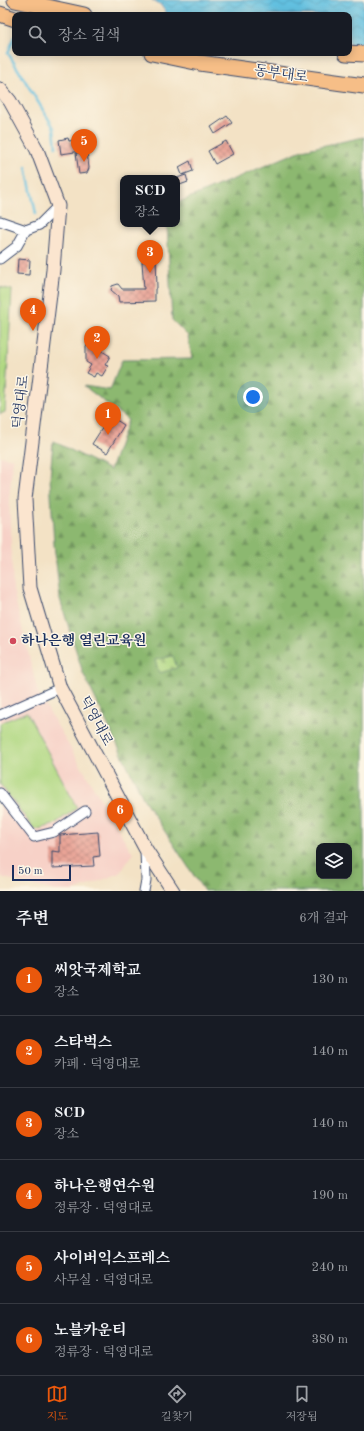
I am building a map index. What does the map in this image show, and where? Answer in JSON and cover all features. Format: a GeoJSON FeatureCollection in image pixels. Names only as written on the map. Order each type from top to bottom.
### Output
{"type":"FeatureCollection","features":[{"type":"Feature","properties":{"kind":"highway"},"geometry":{"type":"LineString","coordinates":[[15,0],[70,12]]}},
{"type":"Feature","properties":{"kind":"highway"},"geometry":{"type":"LineString","coordinates":[[0,14],[12,18]]}},
{"type":"Feature","properties":{"kind":"highway"},"geometry":{"type":"LineString","coordinates":[[352,53],[364,54]]}},
{"type":"Feature","properties":{"kind":"highway","name":"동부대로"},"geometry":{"type":"LineString","coordinates":[[166,56],[200,63],[364,86]]}},
{"type":"Feature","properties":{"kind":"main road","name":"덕영대로"},"geometry":{"type":"LineString","coordinates":[[0,89],[10,101],[36,150],[58,206],[53,270],[25,498],[30,588],[60,688],[145,848],[173,891]]}},
{"type":"Feature","properties":{"kind":"street"},"geometry":{"type":"LineString","coordinates":[[0,259],[17,246],[26,230],[39,225],[58,206]]}},
{"type":"Feature","properties":{"kind":"street"},"geometry":{"type":"LineString","coordinates":[[0,221],[26,230]]}},
{"type":"Feature","properties":{"kind":"street"},"geometry":{"type":"LineString","coordinates":[[0,715],[60,688]]}},
{"type":"Feature","properties":{"kind":"street"},"geometry":{"type":"LineString","coordinates":[[0,793],[34,837],[54,832],[85,811]]}},
{"type":"Feature","properties":{"kind":"street"},"geometry":{"type":"LineString","coordinates":[[144,891],[146,880],[145,848]]}},
{"type":"Feature","properties":{"kind":"shaded area","name":"하나은행 열린교육원"},"geometry":{"type":"Polygon","coordinates":[[[0,456],[13,459],[9,499],[13,590],[38,693],[133,854],[120,873],[74,891],[55,891],[0,877],[0,456]]]}},
{"type":"Feature","properties":{"kind":"green space"},"geometry":{"type":"Polygon","coordinates":[[[364,137],[364,891],[204,891],[143,798],[83,673],[60,599],[54,544],[50,478],[53,441],[110,470],[128,420],[84,386],[110,390],[122,360],[192,359],[188,336],[172,320],[167,227],[180,227],[180,202],[302,150],[364,137]]]}},
{"type":"Feature","properties":{"kind":"green space"},"geometry":{"type":"Polygon","coordinates":[[[0,287],[12,290],[5,412],[0,414],[0,287]]]}},
{"type":"Feature","properties":{"kind":"green space"},"geometry":{"type":"Polygon","coordinates":[[[173,656],[177,668],[159,673],[155,660],[173,656]]]}},
{"type":"Feature","properties":{"kind":"green space"},"geometry":{"type":"Polygon","coordinates":[[[27,712],[77,808],[53,825],[35,830],[0,784],[0,723],[27,712]]]}},
{"type":"Feature","properties":{"kind":"water"},"geometry":{"type":"Polygon","coordinates":[[[152,0],[364,0],[364,44],[352,44],[352,12],[166,12],[160,4],[152,0]]]}},
{"type":"Feature","properties":{"kind":"building"},"geometry":{"type":"Polygon","coordinates":[[[227,116],[232,123],[215,134],[211,127],[227,116]]]}},
{"type":"Feature","properties":{"kind":"building"},"geometry":{"type":"Polygon","coordinates":[[[68,138],[69,141],[80,139],[82,151],[61,154],[59,140],[68,138]]]}},
{"type":"Feature","properties":{"kind":"building"},"geometry":{"type":"Polygon","coordinates":[[[226,141],[233,154],[215,164],[208,151],[226,141]]]}},
{"type":"Feature","properties":{"kind":"building"},"geometry":{"type":"Polygon","coordinates":[[[87,152],[89,168],[87,173],[79,174],[76,153],[87,152]]]}},
{"type":"Feature","properties":{"kind":"building"},"geometry":{"type":"Polygon","coordinates":[[[190,161],[193,171],[182,175],[179,167],[190,161]]]}},
{"type":"Feature","properties":{"kind":"building"},"geometry":{"type":"Polygon","coordinates":[[[186,175],[188,182],[180,185],[180,177],[186,175]]]}},
{"type":"Feature","properties":{"kind":"building"},"geometry":{"type":"Polygon","coordinates":[[[156,256],[157,288],[155,289],[155,301],[119,302],[118,296],[111,290],[112,286],[118,284],[122,289],[144,289],[142,262],[144,261],[144,257],[156,256]]]}},
{"type":"Feature","properties":{"kind":"building"},"geometry":{"type":"Polygon","coordinates":[[[18,259],[30,260],[29,275],[17,274],[18,259]]]}},
{"type":"Feature","properties":{"kind":"building"},"geometry":{"type":"Polygon","coordinates":[[[89,343],[110,356],[105,365],[108,366],[102,376],[96,373],[94,377],[86,373],[91,365],[86,362],[86,346],[89,343]]]}},
{"type":"Feature","properties":{"kind":"building"},"geometry":{"type":"Polygon","coordinates":[[[110,416],[124,425],[107,453],[92,444],[110,416]]]}},
{"type":"Feature","properties":{"kind":"building"},"geometry":{"type":"Polygon","coordinates":[[[98,832],[100,856],[93,857],[94,866],[52,868],[52,851],[60,852],[60,835],[98,832]]]}},
{"type":"Feature","properties":{"kind":"waterway"},"geometry":{"type":"LineString","coordinates":[[26,12],[28,8]]}},
{"type":"Feature","properties":{"kind":"waterway"},"geometry":{"type":"LineString","coordinates":[[12,43],[8,53],[54,128],[56,147]]}},
{"type":"Feature","properties":{"kind":"waterway"},"geometry":{"type":"LineString","coordinates":[[26,167],[36,214]]}},
{"type":"Feature","properties":{"kind":"place","name":"사이버익스프레스"},"geometry":{"type":"Point","coordinates":[84,162]}},
{"type":"Feature","properties":{"kind":"place","name":"SCD"},"geometry":{"type":"Point","coordinates":[150,273]}},
{"type":"Feature","properties":{"kind":"place","name":"하나은행연수원"},"geometry":{"type":"Point","coordinates":[33,331]}},
{"type":"Feature","properties":{"kind":"place","name":"스타벅스"},"geometry":{"type":"Point","coordinates":[97,359]}},
{"type":"Feature","properties":{"kind":"place","name":"씨앗국제학교"},"geometry":{"type":"Point","coordinates":[108,435]}},
{"type":"Feature","properties":{"kind":"place","name":"하나은행 열린교육원"},"geometry":{"type":"Point","coordinates":[13,641]}},
{"type":"Feature","properties":{"kind":"place","name":"노블카운티"},"geometry":{"type":"Point","coordinates":[120,831]}}]}
